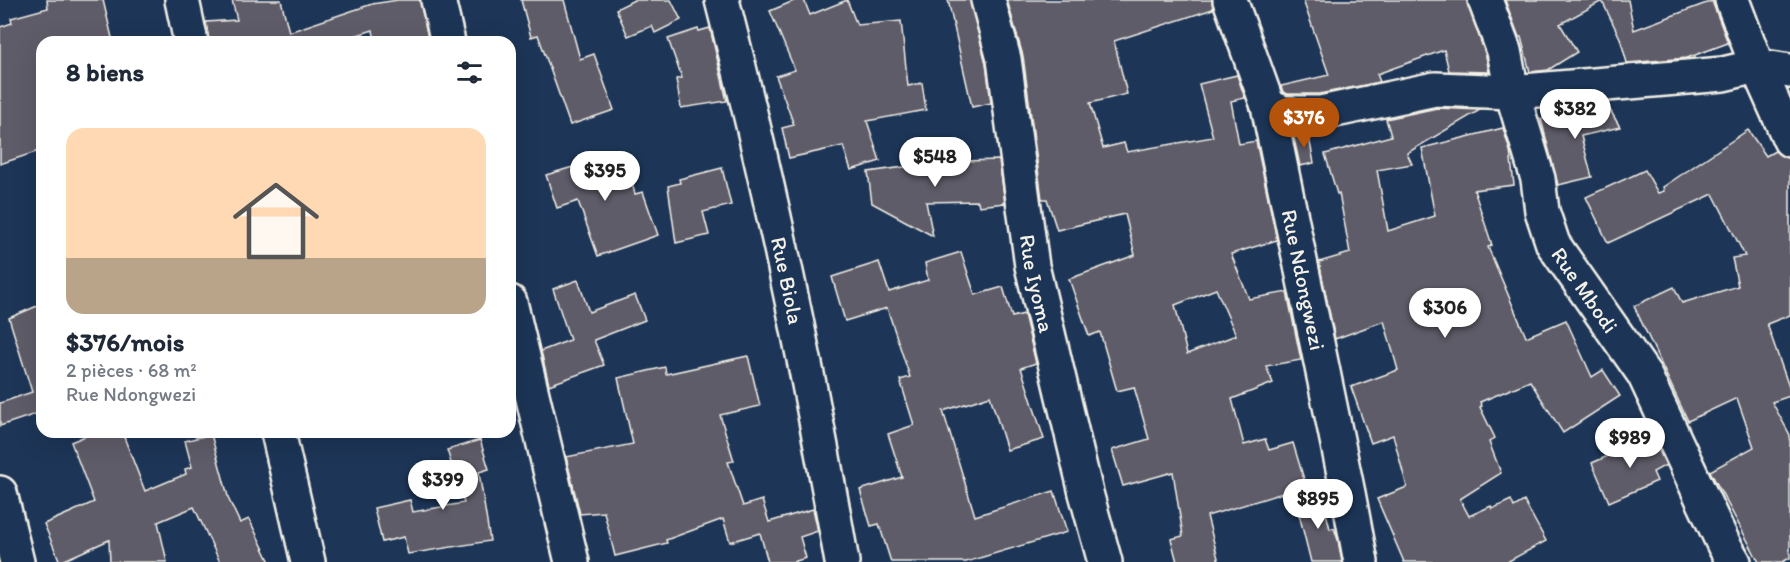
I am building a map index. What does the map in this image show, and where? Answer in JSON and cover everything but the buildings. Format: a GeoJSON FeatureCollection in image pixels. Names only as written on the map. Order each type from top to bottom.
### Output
{"type":"FeatureCollection","features":[{"type":"Feature","properties":{"kind":"street"},"geometry":{"type":"LineString","coordinates":[[182,0],[190,36]]}},
{"type":"Feature","properties":{"kind":"street"},"geometry":{"type":"LineString","coordinates":[[438,0],[447,36]]}},
{"type":"Feature","properties":{"kind":"street","name":"Rue Biola"},"geometry":{"type":"LineString","coordinates":[[722,0],[745,87],[808,377],[842,562]]}},
{"type":"Feature","properties":{"kind":"street","name":"Rue Iyoma"},"geometry":{"type":"LineString","coordinates":[[988,0],[1004,59],[1032,266],[1083,481],[1106,562]]}},
{"type":"Feature","properties":{"kind":"street","name":"Rue Ndongwezi"},"geometry":{"type":"LineString","coordinates":[[1230,0],[1268,106],[1348,493],[1360,562]]}},
{"type":"Feature","properties":{"kind":"street","name":"Rue Mbodi"},"geometry":{"type":"LineString","coordinates":[[1485,0],[1504,51],[1512,92],[1538,179],[1542,212],[1553,244],[1644,374],[1734,562]]}},
{"type":"Feature","properties":{"kind":"street"},"geometry":{"type":"LineString","coordinates":[[1732,0],[1757,66],[1790,140]]}},
{"type":"Feature","properties":{"kind":"street"},"geometry":{"type":"LineString","coordinates":[[1268,106],[1284,113],[1321,113],[1435,89],[1512,92],[1723,74],[1757,66],[1790,71]]}},
{"type":"Feature","properties":{"kind":"street"},"geometry":{"type":"LineString","coordinates":[[516,327],[572,562]]}},
{"type":"Feature","properties":{"kind":"street"},"geometry":{"type":"LineString","coordinates":[[280,438],[308,562]]}},
{"type":"Feature","properties":{"kind":"street"},"geometry":{"type":"LineString","coordinates":[[0,494],[17,562]]}}]}
